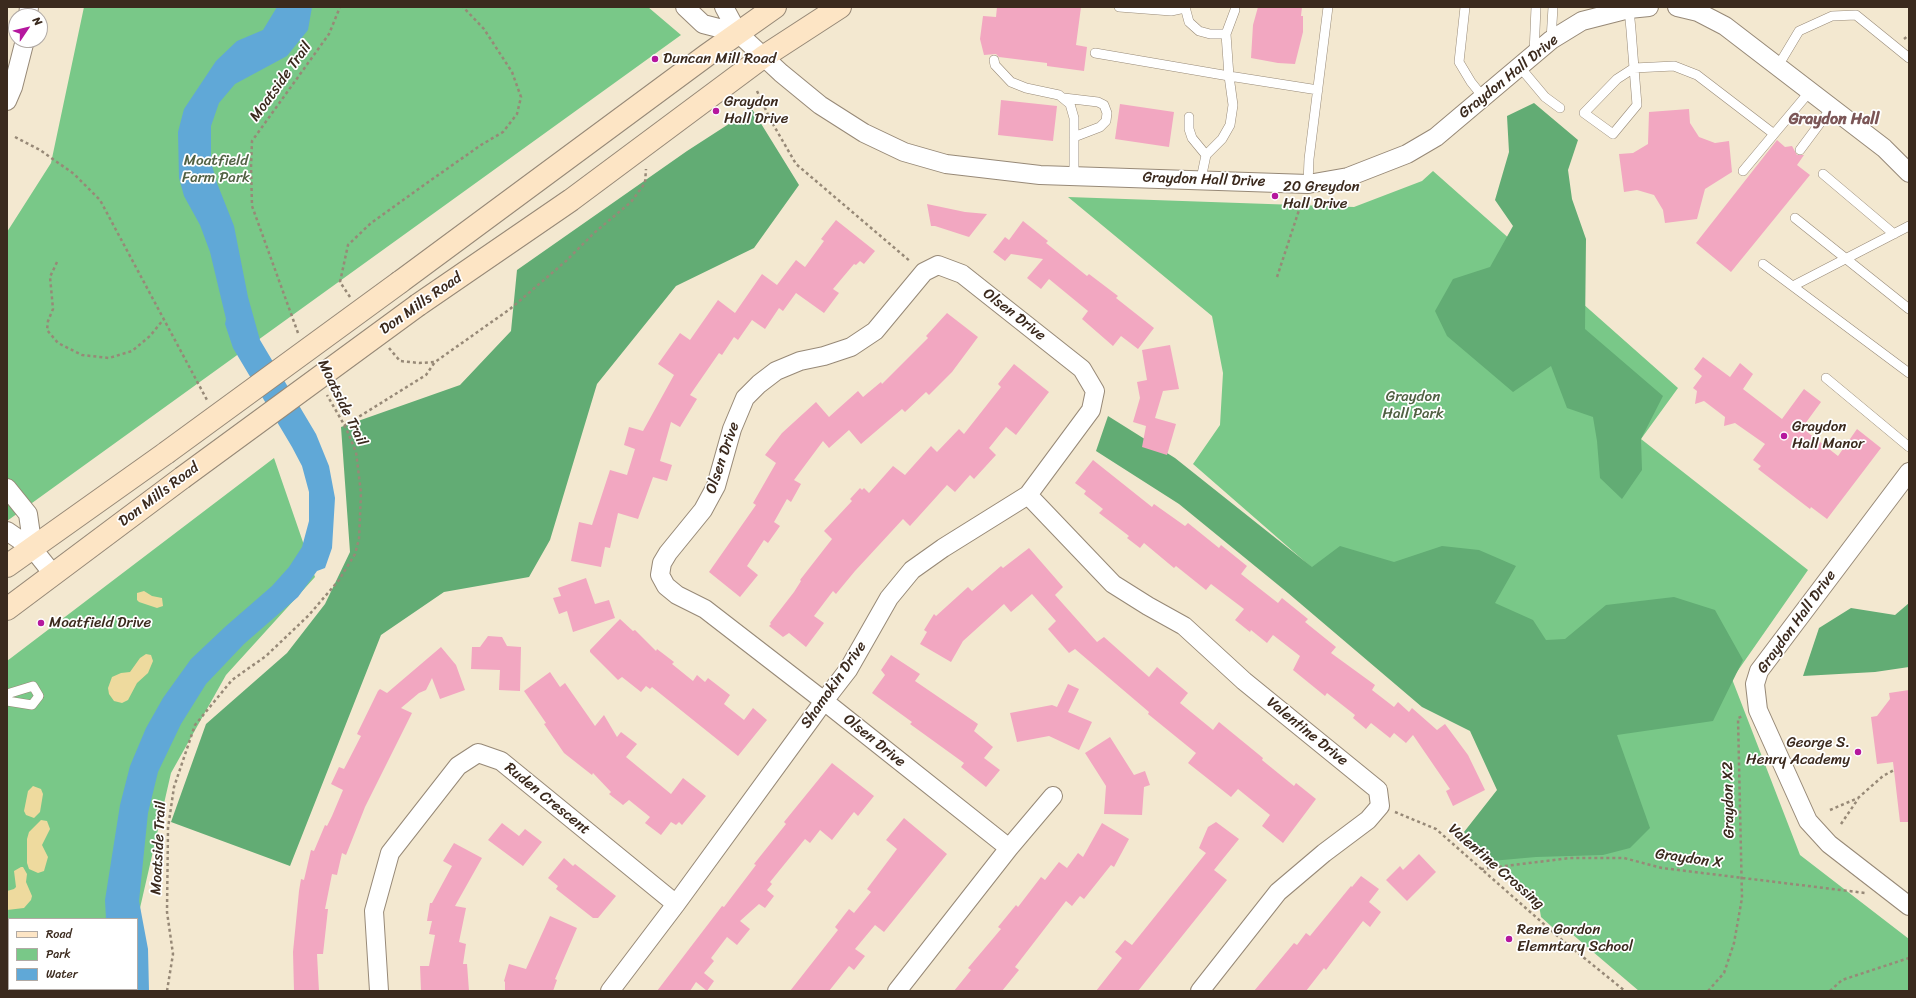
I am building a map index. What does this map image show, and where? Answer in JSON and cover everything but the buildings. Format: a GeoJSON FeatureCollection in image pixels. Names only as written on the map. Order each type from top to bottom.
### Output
{"type":"FeatureCollection","features":[{"type":"Feature","properties":{"kind":"main road","name":"Don Mills Road"},"geometry":{"type":"LineString","coordinates":[[7,566],[33,549],[166,453],[775,7]]}},
{"type":"Feature","properties":{"kind":"main road","name":"Don Mills Road"},"geometry":{"type":"LineString","coordinates":[[7,609],[182,478],[418,305],[571,200],[763,57],[840,7]]}},
{"type":"Feature","properties":{"kind":"street"},"geometry":{"type":"LineString","coordinates":[[685,7],[704,24],[738,33]]}},
{"type":"Feature","properties":{"kind":"street"},"geometry":{"type":"LineString","coordinates":[[724,7],[738,33],[763,57]]}},
{"type":"Feature","properties":{"kind":"street","name":"Graydon Hall Drive"},"geometry":{"type":"LineString","coordinates":[[763,57],[820,105],[864,133],[904,152],[946,164],[1040,175],[1308,184],[1348,177],[1407,154],[1436,137],[1551,40],[1582,21],[1629,9],[1649,7]]}},
{"type":"Feature","properties":{"kind":"street"},"geometry":{"type":"LineString","coordinates":[[1677,7],[1699,9],[1725,26],[1811,90],[1884,148],[1902,155],[1909,174]]}},
{"type":"Feature","properties":{"kind":"street"},"geometry":{"type":"LineString","coordinates":[[7,101],[13,87],[22,48]]}},
{"type":"Feature","properties":{"kind":"street","name":"Olsen Drive"},"geometry":{"type":"LineString","coordinates":[[1009,848],[824,701],[705,609],[677,595],[666,586],[660,575],[662,563],[678,539],[703,510],[716,486],[732,429],[745,398],[759,384],[776,371],[800,361],[824,356],[851,347],[875,331],[924,272],[938,265],[962,274],[1082,369],[1095,391]]}},
{"type":"Feature","properties":{"kind":"street","name":"Shamokin Drive"},"geometry":{"type":"LineString","coordinates":[[610,991],[676,904],[848,670],[889,598],[912,570],[943,548],[1028,495],[1091,410],[1095,391]]}},
{"type":"Feature","properties":{"kind":"street","name":"Graydon Hall Drive"},"geometry":{"type":"LineString","coordinates":[[1909,472],[1759,671],[1755,684],[1758,710],[1808,821],[1829,844],[1909,906]]}},
{"type":"Feature","properties":{"kind":"street"},"geometry":{"type":"LineString","coordinates":[[7,488],[28,514],[33,549]]}},
{"type":"Feature","properties":{"kind":"street","name":"Valentine Drive"},"geometry":{"type":"LineString","coordinates":[[1028,495],[1113,584],[1184,626],[1244,681],[1378,790],[1380,806]]}},
{"type":"Feature","properties":{"kind":"street"},"geometry":{"type":"LineString","coordinates":[[7,531],[33,549],[53,574]]}},
{"type":"Feature","properties":{"kind":"street","name":"Ruden Crescent"},"geometry":{"type":"LineString","coordinates":[[379,991],[374,911],[390,853],[458,766],[478,754],[500,761],[676,904]]}},
{"type":"Feature","properties":{"kind":"street"},"geometry":{"type":"LineString","coordinates":[[897,991],[1009,848],[1053,796]]}},
{"type":"Feature","properties":{"kind":"street"},"geometry":{"type":"LineString","coordinates":[[1200,991],[1278,892],[1324,853],[1368,820],[1380,806]]}},
{"type":"Feature","properties":{"kind":"lane"},"geometry":{"type":"LineString","coordinates":[[1119,7],[1171,11],[1185,8],[1189,22],[1199,31],[1210,34],[1226,34]]}},
{"type":"Feature","properties":{"kind":"lane"},"geometry":{"type":"LineString","coordinates":[[1308,184],[1328,7]]}},
{"type":"Feature","properties":{"kind":"lane"},"geometry":{"type":"LineString","coordinates":[[1465,7],[1459,62],[1471,82],[1483,97]]}},
{"type":"Feature","properties":{"kind":"lane"},"geometry":{"type":"LineString","coordinates":[[1534,54],[1536,7]]}},
{"type":"Feature","properties":{"kind":"lane"},"geometry":{"type":"LineString","coordinates":[[1551,40],[1553,7]]}},
{"type":"Feature","properties":{"kind":"lane"},"geometry":{"type":"LineString","coordinates":[[1629,9],[1634,68],[1637,105],[1613,134],[1584,113],[1617,79],[1634,68],[1674,66],[1697,75],[1774,134]]}},
{"type":"Feature","properties":{"kind":"lane"},"geometry":{"type":"LineString","coordinates":[[1201,180],[1206,155],[1222,139],[1230,125],[1234,105],[1229,76],[1226,34],[1236,10]]}},
{"type":"Feature","properties":{"kind":"lane"},"geometry":{"type":"LineString","coordinates":[[1778,66],[1799,31],[1832,16],[1856,15],[1909,58]]}},
{"type":"Feature","properties":{"kind":"lane"},"geometry":{"type":"LineString","coordinates":[[1095,53],[1318,90]]}},
{"type":"Feature","properties":{"kind":"lane"},"geometry":{"type":"LineString","coordinates":[[994,60],[995,65],[1011,82],[1026,88],[1059,95],[1064,98],[1098,102],[1104,105],[1107,113],[1106,121],[1100,127],[1074,137]]}},
{"type":"Feature","properties":{"kind":"lane"},"geometry":{"type":"LineString","coordinates":[[1519,66],[1545,97],[1560,108]]}},
{"type":"Feature","properties":{"kind":"lane"},"geometry":{"type":"LineString","coordinates":[[1743,171],[1811,90]]}},
{"type":"Feature","properties":{"kind":"lane"},"geometry":{"type":"LineString","coordinates":[[1064,98],[1073,111],[1074,176]]}},
{"type":"Feature","properties":{"kind":"lane"},"geometry":{"type":"LineString","coordinates":[[1800,150],[1832,107]]}},
{"type":"Feature","properties":{"kind":"lane"},"geometry":{"type":"LineString","coordinates":[[1189,117],[1189,129],[1192,138],[1206,155]]}},
{"type":"Feature","properties":{"kind":"lane"},"geometry":{"type":"LineString","coordinates":[[1823,174],[1894,234]]}},
{"type":"Feature","properties":{"kind":"lane"},"geometry":{"type":"LineString","coordinates":[[1795,218],[1909,309]]}},
{"type":"Feature","properties":{"kind":"lane"},"geometry":{"type":"LineString","coordinates":[[1793,286],[1909,226]]}},
{"type":"Feature","properties":{"kind":"lane"},"geometry":{"type":"LineString","coordinates":[[1764,264],[1909,373]]}},
{"type":"Feature","properties":{"kind":"lane"},"geometry":{"type":"LineString","coordinates":[[1826,378],[1909,447]]}},
{"type":"Feature","properties":{"kind":"lane"},"geometry":{"type":"LineString","coordinates":[[7,694],[33,686],[38,696],[32,705],[7,701]]}},
{"type":"Feature","properties":{"kind":"path","name":"Moatside Trail"},"geometry":{"type":"LineString","coordinates":[[298,334],[252,206],[252,141],[329,34],[340,7]]}},
{"type":"Feature","properties":{"kind":"path"},"geometry":{"type":"LineString","coordinates":[[757,91],[770,119],[796,164],[924,272]]}},
{"type":"Feature","properties":{"kind":"path"},"geometry":{"type":"LineString","coordinates":[[14,137],[40,150],[74,174],[100,200],[208,402]]}},
{"type":"Feature","properties":{"kind":"path"},"geometry":{"type":"LineString","coordinates":[[1277,277],[1301,204]]}},
{"type":"Feature","properties":{"kind":"path"},"geometry":{"type":"LineString","coordinates":[[57,262],[50,277],[53,309],[48,321],[47,330],[58,343],[82,355],[109,358],[132,351],[150,336],[163,320]]}},
{"type":"Feature","properties":{"kind":"path"},"geometry":{"type":"LineString","coordinates":[[344,426],[426,375],[435,362]]}},
{"type":"Feature","properties":{"kind":"path","name":"Moatside Trail"},"geometry":{"type":"LineString","coordinates":[[167,991],[173,954],[167,912],[166,873],[168,828],[174,787],[195,725],[232,680],[266,656],[309,615],[339,580],[355,554],[359,539],[360,493],[356,452],[325,391]]}},
{"type":"Feature","properties":{"kind":"path","name":"Graydon X2"},"geometry":{"type":"LineString","coordinates":[[1708,991],[1724,973],[1734,943],[1742,898],[1738,718],[1758,710]]}},
{"type":"Feature","properties":{"kind":"path"},"geometry":{"type":"LineString","coordinates":[[1842,824],[1858,798],[1883,776],[1894,770]]}},
{"type":"Feature","properties":{"kind":"path"},"geometry":{"type":"LineString","coordinates":[[1830,810],[1858,798]]}},
{"type":"Feature","properties":{"kind":"path","name":"Valentine Crossing"},"geometry":{"type":"LineString","coordinates":[[1380,806],[1436,829],[1562,940],[1625,991]]}},
{"type":"Feature","properties":{"kind":"path","name":"Graydon X"},"geometry":{"type":"LineString","coordinates":[[1481,869],[1570,858],[1624,858],[1662,868],[1741,877],[1771,883],[1857,893],[1893,893]]}},
{"type":"Feature","properties":{"kind":"path"},"geometry":{"type":"LineString","coordinates":[[1830,991],[1842,980],[1909,958]]}},
{"type":"Feature","properties":{"kind":"green space","name":"Moatfield Farm Park"},"geometry":{"type":"Polygon","coordinates":[[[84,7],[648,7],[681,35],[7,521],[7,232],[51,163],[84,7]]]}},
{"type":"Feature","properties":{"kind":"green space"},"geometry":{"type":"Polygon","coordinates":[[[1534,103],[1578,140],[1568,170],[1572,199],[1586,239],[1585,329],[1663,396],[1641,439],[1642,470],[1622,499],[1600,478],[1597,441],[1593,417],[1567,408],[1551,366],[1513,392],[1447,336],[1435,311],[1453,279],[1490,267],[1513,226],[1495,200],[1509,152],[1507,116],[1534,103]]]}},
{"type":"Feature","properties":{"kind":"green space"},"geometry":{"type":"Polygon","coordinates":[[[752,109],[799,185],[754,248],[676,286],[597,384],[550,540],[529,577],[444,592],[381,635],[290,866],[171,822],[206,724],[287,653],[325,604],[350,552],[341,427],[460,385],[511,331],[517,270],[687,151],[752,109]]]}},
{"type":"Feature","properties":{"kind":"green space","name":"Graydon Hall Park"},"geometry":{"type":"Polygon","coordinates":[[[1433,171],[1678,388],[1641,439],[1808,570],[1732,679],[1800,855],[1909,939],[1909,991],[1639,991],[1572,934],[1575,930],[1571,926],[1561,935],[1541,917],[1538,899],[1491,861],[1479,848],[1537,764],[1193,464],[1220,425],[1223,373],[1212,316],[1068,197],[1354,207],[1422,181],[1433,171]]]}},
{"type":"Feature","properties":{"kind":"green space"},"geometry":{"type":"Polygon","coordinates":[[[1108,416],[1175,458],[1312,567],[1340,546],[1394,562],[1442,546],[1479,550],[1516,566],[1495,603],[1533,620],[1546,640],[1565,639],[1606,605],[1674,597],[1715,610],[1743,660],[1713,721],[1617,735],[1650,828],[1630,848],[1603,855],[1536,857],[1491,861],[1464,832],[1497,790],[1470,731],[1422,707],[1288,593],[1179,504],[1096,451],[1108,416]]]}},
{"type":"Feature","properties":{"kind":"green space"},"geometry":{"type":"Polygon","coordinates":[[[274,458],[315,577],[226,675],[171,773],[140,908],[145,991],[7,991],[7,661],[274,458]]]}},
{"type":"Feature","properties":{"kind":"green space"},"geometry":{"type":"Polygon","coordinates":[[[1909,603],[1909,667],[1875,672],[1803,676],[1819,628],[1851,608],[1895,615],[1909,603]]]}},
{"type":"Feature","properties":{"kind":"sand"},"geometry":{"type":"Polygon","coordinates":[[[144,591],[152,596],[162,598],[163,606],[157,608],[139,602],[137,600],[137,593],[144,591]]]}},
{"type":"Feature","properties":{"kind":"sand"},"geometry":{"type":"Polygon","coordinates":[[[146,654],[151,655],[153,661],[148,673],[137,683],[128,700],[122,703],[114,701],[109,694],[108,688],[112,677],[121,673],[130,672],[140,658],[146,654]]]}},
{"type":"Feature","properties":{"kind":"sand"},"geometry":{"type":"Polygon","coordinates":[[[33,786],[41,789],[43,794],[40,812],[34,818],[26,815],[24,811],[28,791],[33,786]]]}},
{"type":"Feature","properties":{"kind":"sand"},"geometry":{"type":"Polygon","coordinates":[[[41,820],[47,821],[50,829],[42,845],[48,857],[44,871],[38,873],[29,869],[27,863],[27,839],[29,832],[41,820]]]}},
{"type":"Feature","properties":{"kind":"sand"},"geometry":{"type":"Polygon","coordinates":[[[23,867],[27,874],[26,882],[32,896],[31,900],[24,908],[7,910],[7,891],[16,887],[14,871],[23,867]]]}},
{"type":"Feature","properties":{"kind":"water"},"geometry":{"type":"Polygon","coordinates":[[[277,7],[312,7],[308,30],[287,56],[235,84],[219,103],[211,126],[211,162],[217,183],[234,226],[248,297],[260,340],[316,434],[329,466],[335,498],[332,548],[325,568],[317,571],[298,597],[244,644],[206,684],[181,724],[158,772],[148,813],[139,901],[148,949],[149,991],[112,991],[138,990],[138,918],[106,918],[105,900],[120,805],[130,766],[146,728],[163,698],[191,659],[272,586],[289,567],[302,547],[309,521],[309,492],[302,466],[233,348],[225,324],[226,319],[210,252],[200,225],[184,196],[179,178],[178,132],[184,109],[216,61],[237,41],[263,30],[277,7]]]}},
{"type":"Feature","properties":{"kind":"place","name":"Duncan Mill Road"},"geometry":{"type":"Point","coordinates":[655,59]}},
{"type":"Feature","properties":{"kind":"place","name":"Graydon Hall Drive"},"geometry":{"type":"Point","coordinates":[716,111]}},
{"type":"Feature","properties":{"kind":"place","name":"20 Greydon Hall Drive"},"geometry":{"type":"Point","coordinates":[1275,196]}},
{"type":"Feature","properties":{"kind":"place","name":"Graydon Hall Manor"},"geometry":{"type":"Point","coordinates":[1784,436]}},
{"type":"Feature","properties":{"kind":"place","name":"Moatfield Drive"},"geometry":{"type":"Point","coordinates":[41,623]}},
{"type":"Feature","properties":{"kind":"place","name":"George S. Henry Academy"},"geometry":{"type":"Point","coordinates":[1858,752]}},
{"type":"Feature","properties":{"kind":"place","name":"Rene Gordon Elemntary School"},"geometry":{"type":"Point","coordinates":[1509,939]}},
{"type":"Feature","properties":{"kind":"district","name":"Graydon Hall"},"geometry":{"type":"Point","coordinates":[1834,120]}}]}
